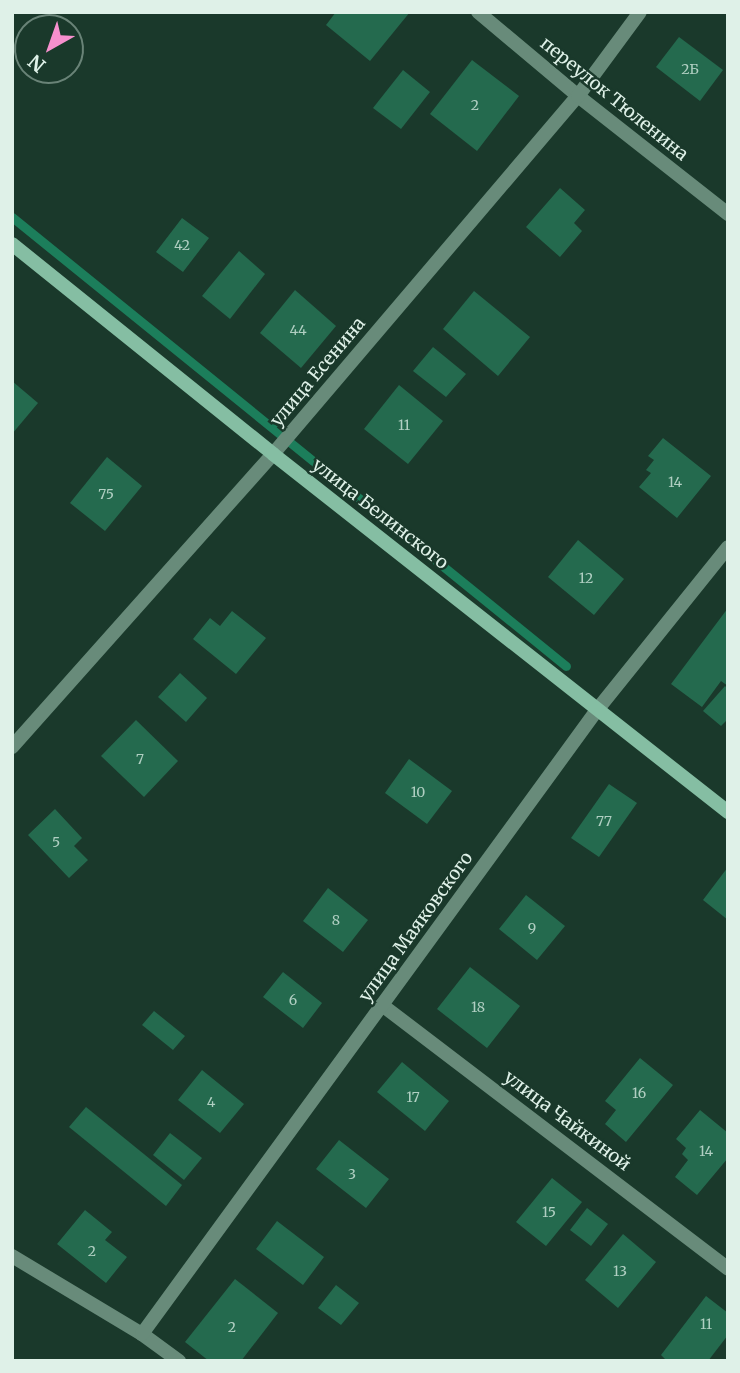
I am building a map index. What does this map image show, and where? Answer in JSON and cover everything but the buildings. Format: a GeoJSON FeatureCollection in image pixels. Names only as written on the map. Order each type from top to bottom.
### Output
{"type":"FeatureCollection","features":[{"type":"Feature","properties":{"kind":"street","name":"переулок Тюленина"},"geometry":{"type":"LineString","coordinates":[[478,12],[578,96],[728,214]]}},
{"type":"Feature","properties":{"kind":"street","name":"улица Есенина"},"geometry":{"type":"LineString","coordinates":[[12,747],[273,454],[578,96],[640,12]]}},
{"type":"Feature","properties":{"kind":"street","name":"улица Белинского"},"geometry":{"type":"LineString","coordinates":[[12,244],[273,454],[728,811]]}},
{"type":"Feature","properties":{"kind":"street","name":"улица Маяковского"},"geometry":{"type":"LineString","coordinates":[[142,1334],[597,710],[728,547]]}},
{"type":"Feature","properties":{"kind":"street","name":"улица Чайкиной"},"geometry":{"type":"LineString","coordinates":[[382,1005],[728,1269]]}},
{"type":"Feature","properties":{"kind":"street"},"geometry":{"type":"LineString","coordinates":[[12,1256],[142,1334],[179,1361]]}},
{"type":"Feature","properties":{"kind":"waterway"},"geometry":{"type":"LineString","coordinates":[[12,217],[566,666]]}}]}
